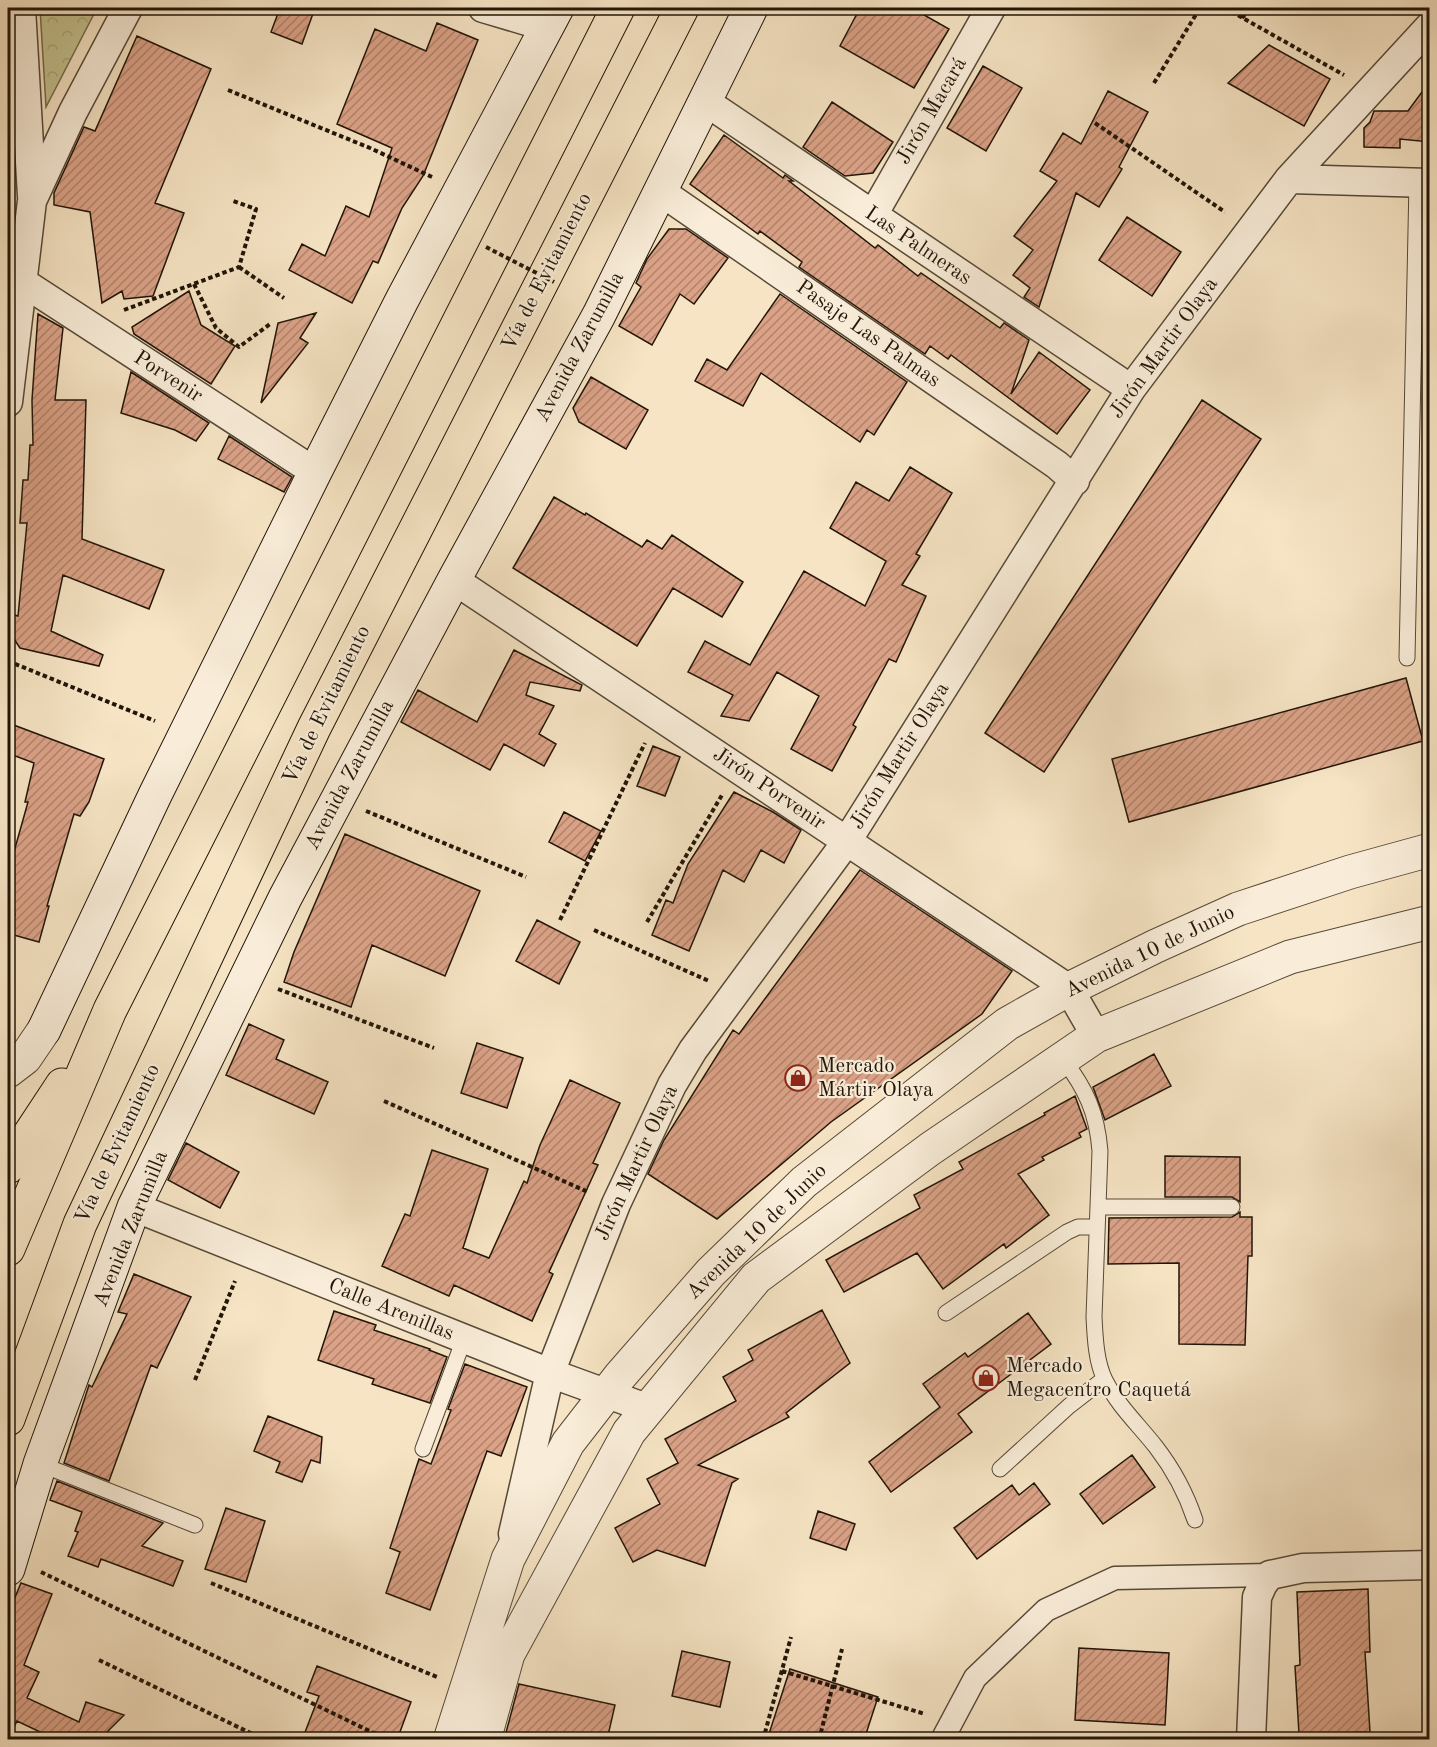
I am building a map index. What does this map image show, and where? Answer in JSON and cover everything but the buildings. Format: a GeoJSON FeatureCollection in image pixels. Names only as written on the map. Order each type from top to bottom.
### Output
{"type":"FeatureCollection","features":[{"type":"Feature","properties":{"kind":"highway"},"geometry":{"type":"LineString","coordinates":[[8,1249],[110,1010],[406,422],[618,8]]}},
{"type":"Feature","properties":{"kind":"highway","name":"Vía de Evitamiento"},"geometry":{"type":"LineString","coordinates":[[8,1419],[80,1224],[314,728],[682,8]]}},
{"type":"Feature","properties":{"kind":"highway"},"geometry":{"type":"LineString","coordinates":[[8,1167],[110,1010]]}},
{"type":"Feature","properties":{"kind":"main road","name":"Avenida Zarumilla"},"geometry":{"type":"LineString","coordinates":[[9,1563],[40,1464],[135,1207],[285,898],[454,580],[599,315],[751,8]]}},
{"type":"Feature","properties":{"kind":"main road"},"geometry":{"type":"LineString","coordinates":[[8,1071],[24,1058],[44,1030],[155,795],[315,472],[402,300],[552,17]]}},
{"type":"Feature","properties":{"kind":"main road","name":"Avenida 10 de Junio"},"geometry":{"type":"LineString","coordinates":[[450,1740],[508,1560],[568,1443],[606,1393],[711,1272],[804,1182],[1007,1024],[1069,990],[1156,946],[1238,909],[1350,872],[1430,850]]}},
{"type":"Feature","properties":{"kind":"main road","name":"Avenida 10 de Junio"},"geometry":{"type":"LineString","coordinates":[[484,1740],[508,1654],[629,1432],[756,1278],[930,1149],[1096,1036],[1290,957],[1430,922]]}},
{"type":"Feature","properties":{"kind":"street"},"geometry":{"type":"LineString","coordinates":[[8,402],[32,201],[30,126],[21,8]]}},
{"type":"Feature","properties":{"kind":"street"},"geometry":{"type":"LineString","coordinates":[[32,201],[73,112],[128,8]]}},
{"type":"Feature","properties":{"kind":"street"},"geometry":{"type":"LineString","coordinates":[[483,8],[552,17]]}},
{"type":"Feature","properties":{"kind":"street","name":"Jirón Macará"},"geometry":{"type":"LineString","coordinates":[[873,215],[991,8]]}},
{"type":"Feature","properties":{"kind":"street","name":"Jirón Martir Olaya"},"geometry":{"type":"LineString","coordinates":[[508,1560],[550,1373],[616,1204],[672,1085],[693,1050],[847,840],[1131,389],[1289,179],[1430,26]]}},
{"type":"Feature","properties":{"kind":"street","name":"Las Palmeras"},"geometry":{"type":"LineString","coordinates":[[706,102],[1131,389]]}},
{"type":"Feature","properties":{"kind":"street"},"geometry":{"type":"LineString","coordinates":[[1289,179],[1423,183]]}},
{"type":"Feature","properties":{"kind":"street","name":"Pasaje Las Palmas"},"geometry":{"type":"LineString","coordinates":[[660,191],[1057,465],[1074,481]]}},
{"type":"Feature","properties":{"kind":"street","name":"Porvenir"},"geometry":{"type":"LineString","coordinates":[[21,281],[315,472]]}},
{"type":"Feature","properties":{"kind":"street","name":"Jirón Porvenir"},"geometry":{"type":"LineString","coordinates":[[454,580],[1069,990],[1096,1036]]}},
{"type":"Feature","properties":{"kind":"street","name":"Calle Arenillas"},"geometry":{"type":"LineString","coordinates":[[135,1207],[550,1373],[649,1409]]}},
{"type":"Feature","properties":{"kind":"street"},"geometry":{"type":"LineString","coordinates":[[947,1731],[975,1678],[1046,1610],[1114,1578],[1270,1575],[1302,1569],[1430,1565]]}},
{"type":"Feature","properties":{"kind":"street"},"geometry":{"type":"LineString","coordinates":[[1251,1740],[1257,1597],[1270,1575]]}},
{"type":"Feature","properties":{"kind":"lane"},"geometry":{"type":"LineString","coordinates":[[1407,658],[1423,183]]}},
{"type":"Feature","properties":{"kind":"lane"},"geometry":{"type":"LineString","coordinates":[[1063,1059],[1087,1095],[1095,1116],[1100,1151],[1094,1317],[1096,1342],[1104,1379],[1124,1411],[1169,1464],[1195,1520]]}},
{"type":"Feature","properties":{"kind":"lane"},"geometry":{"type":"LineString","coordinates":[[1098,1207],[1232,1207]]}},
{"type":"Feature","properties":{"kind":"lane"},"geometry":{"type":"LineString","coordinates":[[946,1313],[1066,1232],[1078,1227],[1097,1227]]}},
{"type":"Feature","properties":{"kind":"lane"},"geometry":{"type":"LineString","coordinates":[[423,1449],[464,1339]]}},
{"type":"Feature","properties":{"kind":"lane"},"geometry":{"type":"LineString","coordinates":[[1000,1469],[1069,1406],[1104,1379]]}},
{"type":"Feature","properties":{"kind":"lane"},"geometry":{"type":"LineString","coordinates":[[40,1464],[195,1525]]}},
{"type":"Feature","properties":{"kind":"path"},"geometry":{"type":"LineString","coordinates":[[1154,83],[1200,8]]}},
{"type":"Feature","properties":{"kind":"path"},"geometry":{"type":"LineString","coordinates":[[1225,8],[1370,90]]}},
{"type":"Feature","properties":{"kind":"path"},"geometry":{"type":"LineString","coordinates":[[1242,18],[1250,8]]}},
{"type":"Feature","properties":{"kind":"path"},"geometry":{"type":"LineString","coordinates":[[228,90],[370,148],[460,190]]}},
{"type":"Feature","properties":{"kind":"path"},"geometry":{"type":"LineString","coordinates":[[1095,123],[1251,229]]}},
{"type":"Feature","properties":{"kind":"path"},"geometry":{"type":"LineString","coordinates":[[233,201],[256,209],[239,267]]}},
{"type":"Feature","properties":{"kind":"path"},"geometry":{"type":"LineString","coordinates":[[486,247],[554,282]]}},
{"type":"Feature","properties":{"kind":"path"},"geometry":{"type":"LineString","coordinates":[[87,324],[239,267]]}},
{"type":"Feature","properties":{"kind":"path"},"geometry":{"type":"LineString","coordinates":[[239,267],[284,297]]}},
{"type":"Feature","properties":{"kind":"path"},"geometry":{"type":"LineString","coordinates":[[194,284],[216,328],[239,347],[270,324]]}},
{"type":"Feature","properties":{"kind":"path"},"geometry":{"type":"LineString","coordinates":[[8,661],[186,734]]}},
{"type":"Feature","properties":{"kind":"path"},"geometry":{"type":"LineString","coordinates":[[560,920],[659,716]]}},
{"type":"Feature","properties":{"kind":"path"},"geometry":{"type":"LineString","coordinates":[[646,922],[738,768]]}},
{"type":"Feature","properties":{"kind":"path"},"geometry":{"type":"LineString","coordinates":[[337,800],[526,877]]}},
{"type":"Feature","properties":{"kind":"path"},"geometry":{"type":"LineString","coordinates":[[594,930],[734,992]]}},
{"type":"Feature","properties":{"kind":"path"},"geometry":{"type":"LineString","coordinates":[[247,977],[434,1048]]}},
{"type":"Feature","properties":{"kind":"path"},"geometry":{"type":"LineString","coordinates":[[384,1101],[616,1204]]}},
{"type":"Feature","properties":{"kind":"path"},"geometry":{"type":"LineString","coordinates":[[195,1380],[246,1252]]}},
{"type":"Feature","properties":{"kind":"path"},"geometry":{"type":"LineString","coordinates":[[9,1563],[388,1740]]}},
{"type":"Feature","properties":{"kind":"path"},"geometry":{"type":"LineString","coordinates":[[211,1583],[465,1689]]}},
{"type":"Feature","properties":{"kind":"path"},"geometry":{"type":"LineString","coordinates":[[763,1740],[791,1637]]}},
{"type":"Feature","properties":{"kind":"path"},"geometry":{"type":"LineString","coordinates":[[819,1740],[842,1649]]}},
{"type":"Feature","properties":{"kind":"path"},"geometry":{"type":"LineString","coordinates":[[99,1660],[265,1740]]}},
{"type":"Feature","properties":{"kind":"path"},"geometry":{"type":"LineString","coordinates":[[782,1671],[833,1686],[947,1731]]}},
{"type":"Feature","properties":{"kind":"green space"},"geometry":{"type":"Polygon","coordinates":[[[40,8],[97,8],[46,107],[40,8]]]}},
{"type":"Feature","properties":{"kind":"place","name":"Mercado Mártir Olaya"},"geometry":{"type":"Point","coordinates":[798,1078]}},
{"type":"Feature","properties":{"kind":"place","name":"Mercado Megacentro Caquetá"},"geometry":{"type":"Point","coordinates":[986,1378]}}]}
